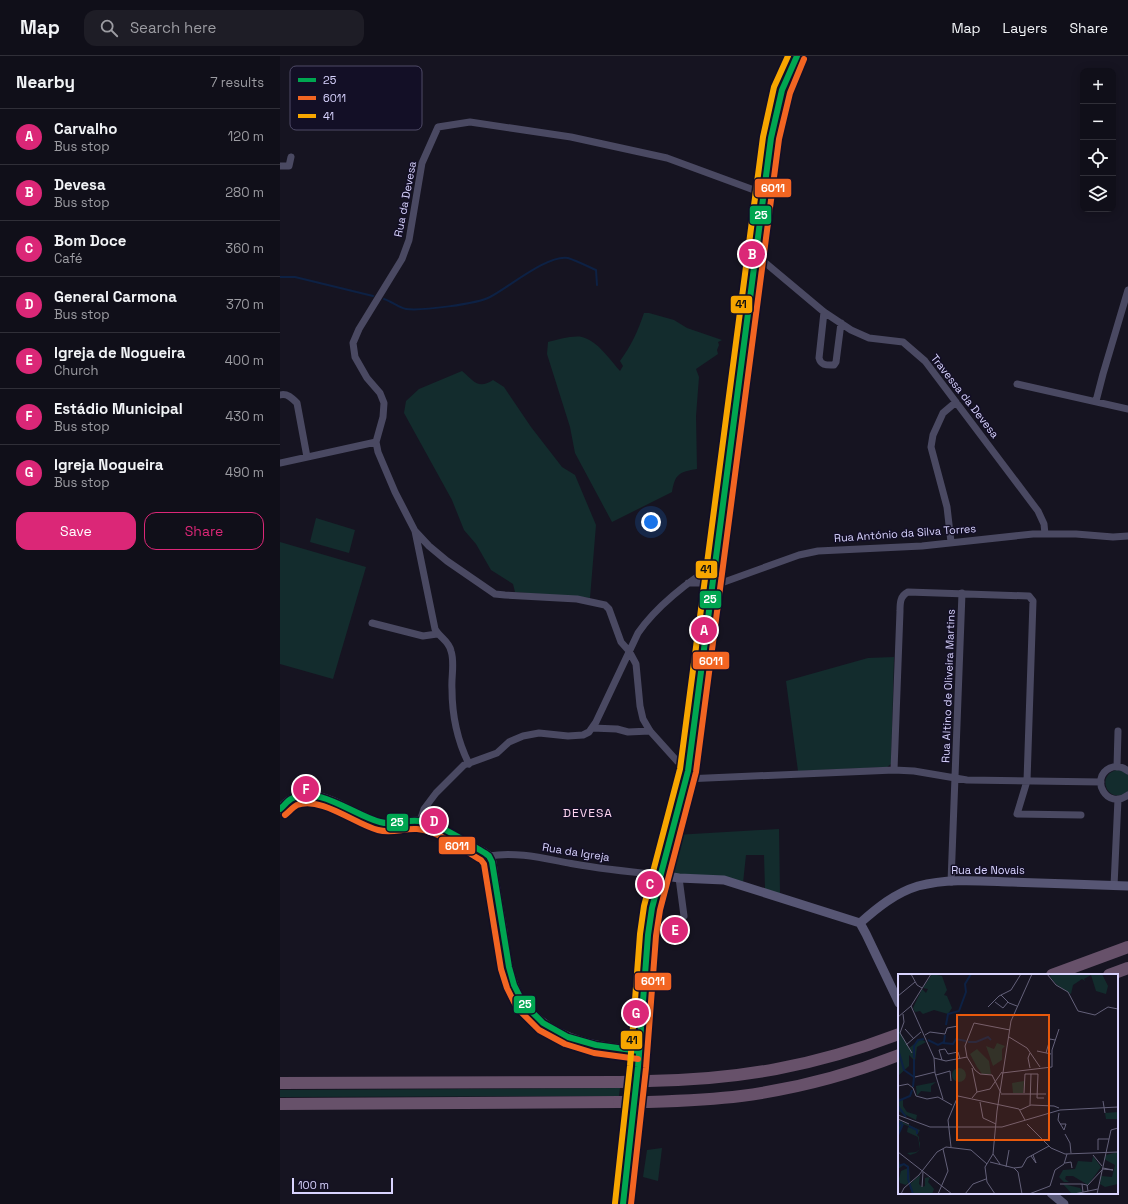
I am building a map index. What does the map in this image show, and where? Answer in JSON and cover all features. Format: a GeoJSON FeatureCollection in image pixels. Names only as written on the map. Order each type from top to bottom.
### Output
{"type":"FeatureCollection","features":[{"type":"Feature","properties":{"kind":"highway"},"geometry":{"type":"LineString","coordinates":[[1055,974],[1128,947]]}},
{"type":"Feature","properties":{"kind":"highway"},"geometry":{"type":"LineString","coordinates":[[1112,974],[1128,968]]}},
{"type":"Feature","properties":{"kind":"highway"},"geometry":{"type":"LineString","coordinates":[[280,1084],[648,1082],[716,1078],[776,1070],[842,1054],[898,1034]]}},
{"type":"Feature","properties":{"kind":"highway"},"geometry":{"type":"LineString","coordinates":[[280,1104],[647,1102],[720,1098],[782,1090],[843,1074],[898,1055]]}},
{"type":"Feature","properties":{"kind":"main road"},"geometry":{"type":"LineString","coordinates":[[623,1204],[639,1051],[648,935],[652,908],[687,775],[771,138],[778,105],[797,56]]}},
{"type":"Feature","properties":{"kind":"main road"},"geometry":{"type":"LineString","coordinates":[[280,809],[291,798],[306,795],[313,796],[336,804],[367,818],[386,824],[420,821],[439,828],[489,856],[492,862],[507,960],[513,982],[522,1003],[552,1030],[575,1040],[639,1051]]}},
{"type":"Feature","properties":{"kind":"main road"},"geometry":{"type":"LineString","coordinates":[[660,875],[679,878],[724,880],[860,923],[898,1001]]}},
{"type":"Feature","properties":{"kind":"main road","name":"Rua de Novais"},"geometry":{"type":"LineString","coordinates":[[860,923],[880,905],[901,893],[917,887],[951,882],[965,881],[1128,886]]}},
{"type":"Feature","properties":{"kind":"main road"},"geometry":{"type":"LineString","coordinates":[[1052,1194],[1064,1204]]}},
{"type":"Feature","properties":{"kind":"street","name":"Rua da Devesa"},"geometry":{"type":"LineString","coordinates":[[376,442],[383,417],[384,403],[380,394],[367,378],[355,357],[353,343],[359,329],[402,259],[409,240],[422,163],[438,127],[470,122],[571,138],[668,158],[754,190],[764,191]]}},
{"type":"Feature","properties":{"kind":"street"},"geometry":{"type":"LineString","coordinates":[[280,166],[289,166],[291,157]]}},
{"type":"Feature","properties":{"kind":"street","name":"Travessa da Devesa"},"geometry":{"type":"LineString","coordinates":[[756,255],[824,312],[851,330],[869,338],[903,342],[926,361],[1038,512],[1044,524],[1045,534]]}},
{"type":"Feature","properties":{"kind":"street"},"geometry":{"type":"LineString","coordinates":[[1096,401],[1128,290]]}},
{"type":"Feature","properties":{"kind":"street"},"geometry":{"type":"LineString","coordinates":[[824,312],[818,358],[823,364],[834,365],[836,362],[841,323]]}},
{"type":"Feature","properties":{"kind":"street"},"geometry":{"type":"LineString","coordinates":[[1017,384],[1096,401],[1109,406],[1128,409]]}},
{"type":"Feature","properties":{"kind":"street"},"geometry":{"type":"LineString","coordinates":[[280,395],[284,394],[292,397],[297,403],[307,457]]}},
{"type":"Feature","properties":{"kind":"street"},"geometry":{"type":"LineString","coordinates":[[951,542],[947,507],[931,447],[933,435],[943,413],[956,402]]}},
{"type":"Feature","properties":{"kind":"street"},"geometry":{"type":"LineString","coordinates":[[280,463],[376,442],[378,452],[395,492],[415,531],[446,561],[495,594],[505,596],[577,599],[605,604],[609,609],[621,642],[629,651],[636,664],[640,706],[643,719],[650,731],[677,761],[687,775],[894,770],[914,771],[955,779],[1101,782]]}},
{"type":"Feature","properties":{"kind":"street"},"geometry":{"type":"LineString","coordinates":[[415,531],[432,618],[437,634],[449,645],[452,652],[452,689],[455,723],[462,750],[469,764]]}},
{"type":"Feature","properties":{"kind":"street","name":"Rua António da Silva Torres"},"geometry":{"type":"LineString","coordinates":[[713,586],[799,555],[818,551],[899,547],[1012,535],[1045,534],[1113,537],[1128,536]]}},
{"type":"Feature","properties":{"kind":"street"},"geometry":{"type":"LineString","coordinates":[[420,821],[424,809],[436,793],[464,765],[497,753],[509,742],[523,736],[539,733],[576,736],[589,732],[596,722],[629,651],[644,623],[688,583],[715,566]]}},
{"type":"Feature","properties":{"kind":"street"},"geometry":{"type":"LineString","coordinates":[[688,583],[701,583],[713,586]]}},
{"type":"Feature","properties":{"kind":"street"},"geometry":{"type":"LineString","coordinates":[[894,770],[901,599],[904,594],[908,592],[1025,596],[1032,598],[1034,601],[1027,781],[1017,814],[1081,816]]}},
{"type":"Feature","properties":{"kind":"street","name":"Rua Altino de Oliveira Martins"},"geometry":{"type":"LineString","coordinates":[[951,882],[962,593]]}},
{"type":"Feature","properties":{"kind":"street"},"geometry":{"type":"LineString","coordinates":[[372,624],[423,636],[437,634]]}},
{"type":"Feature","properties":{"kind":"street"},"geometry":{"type":"LineString","coordinates":[[592,728],[617,729],[628,732],[650,731]]}},
{"type":"Feature","properties":{"kind":"street"},"geometry":{"type":"LineString","coordinates":[[1117,767],[1118,730]]}},
{"type":"Feature","properties":{"kind":"street"},"geometry":{"type":"LineString","coordinates":[[1128,771],[1124,768],[1113,767],[1105,772],[1101,782],[1102,788],[1106,795],[1118,800],[1128,795]]}},
{"type":"Feature","properties":{"kind":"street"},"geometry":{"type":"LineString","coordinates":[[1114,886],[1118,800]]}},
{"type":"Feature","properties":{"kind":"street","name":"Rua da Igreja"},"geometry":{"type":"LineString","coordinates":[[489,856],[500,854],[534,856],[575,864],[660,875]]}},
{"type":"Feature","properties":{"kind":"street"},"geometry":{"type":"LineString","coordinates":[[679,878],[684,916]]}},
{"type":"Feature","properties":{"kind":"green space"},"geometry":{"type":"Polygon","coordinates":[[[644,313],[674,320],[687,328],[722,340],[718,342],[718,354],[696,369],[699,377],[696,416],[697,469],[686,471],[679,475],[676,478],[672,492],[612,522],[575,453],[570,427],[547,354],[548,342],[574,337],[588,339],[603,351],[620,371],[623,366],[620,361],[634,338],[644,313]]]}},
{"type":"Feature","properties":{"kind":"green space"},"geometry":{"type":"Polygon","coordinates":[[[462,371],[476,383],[484,384],[493,380],[504,387],[531,427],[562,467],[575,475],[596,525],[590,598],[515,592],[513,584],[491,570],[476,544],[464,530],[452,500],[404,413],[406,401],[419,389],[462,371]]]}},
{"type":"Feature","properties":{"kind":"green space"},"geometry":{"type":"Polygon","coordinates":[[[316,518],[355,530],[349,553],[310,542],[316,518]]]}},
{"type":"Feature","properties":{"kind":"green space"},"geometry":{"type":"Polygon","coordinates":[[[280,542],[366,567],[333,679],[280,664],[280,542]]]}},
{"type":"Feature","properties":{"kind":"green space"},"geometry":{"type":"Polygon","coordinates":[[[894,657],[891,764],[887,767],[798,771],[786,681],[868,658],[894,657]]]}},
{"type":"Feature","properties":{"kind":"green space"},"geometry":{"type":"Polygon","coordinates":[[[1117,770],[1128,775],[1128,791],[1121,795],[1110,793],[1105,783],[1106,778],[1110,773],[1117,770]]]}},
{"type":"Feature","properties":{"kind":"green space"},"geometry":{"type":"Polygon","coordinates":[[[779,829],[780,894],[765,889],[764,855],[746,855],[743,883],[674,874],[675,835],[779,829]]]}},
{"type":"Feature","properties":{"kind":"green space"},"geometry":{"type":"Polygon","coordinates":[[[620,1088],[619,1096],[280,1097],[280,1090],[620,1088]]]}},
{"type":"Feature","properties":{"kind":"green space"},"geometry":{"type":"Polygon","coordinates":[[[662,1148],[658,1181],[643,1177],[647,1150],[662,1148]]]}},
{"type":"Feature","properties":{"kind":"waterway"},"geometry":{"type":"LineString","coordinates":[[384,299],[406,309],[424,309],[483,300],[498,293],[539,266],[560,258],[568,258],[596,270],[597,285]]}},
{"type":"Feature","properties":{"kind":"waterway"},"geometry":{"type":"LineString","coordinates":[[280,277],[295,277],[373,296]]}},
{"type":"Feature","properties":{"kind":"transit line","name":"41"},"geometry":{"type":"LineString","coordinates":[[615,1203],[630,1066],[640,934],[644,906],[680,769],[763,137],[774,87],[788,56]]}},
{"type":"Feature","properties":{"kind":"transit line","name":"25"},"geometry":{"type":"LineString","coordinates":[[623,1204],[638,1067],[648,935],[652,908],[688,771],[771,138],[782,90],[797,56]]}},
{"type":"Feature","properties":{"kind":"transit line","name":"6011"},"geometry":{"type":"LineString","coordinates":[[631,1204],[646,1068],[656,936],[660,910],[696,772],[779,139],[790,93],[804,59]]}},
{"type":"Feature","properties":{"kind":"transit line","name":"25"},"geometry":{"type":"LineString","coordinates":[[280,809],[291,799],[301,795],[312,795],[324,798],[380,822],[390,823],[419,821],[436,826],[485,853],[489,856],[492,862],[509,967],[514,985],[523,1003],[543,1023],[568,1037],[596,1045],[639,1051]]}},
{"type":"Feature","properties":{"kind":"transit line","name":"6011"},"geometry":{"type":"LineString","coordinates":[[285,815],[297,805],[306,803],[317,804],[378,830],[425,830],[450,841],[481,860],[484,864],[501,969],[507,988],[517,1008],[539,1030],[565,1044],[594,1053],[638,1059]]}},
{"type":"Feature","properties":{"kind":"place","name":"Devesa"},"geometry":{"type":"Point","coordinates":[752,254]}},
{"type":"Feature","properties":{"kind":"place","name":"Carvalho"},"geometry":{"type":"Point","coordinates":[704,630]}},
{"type":"Feature","properties":{"kind":"place","name":"Estádio Municipal"},"geometry":{"type":"Point","coordinates":[306,789]}},
{"type":"Feature","properties":{"kind":"place","name":"General Carmona"},"geometry":{"type":"Point","coordinates":[434,821]}},
{"type":"Feature","properties":{"kind":"place","name":"Bom Doce"},"geometry":{"type":"Point","coordinates":[650,884]}},
{"type":"Feature","properties":{"kind":"place","name":"Igreja de Nogueira"},"geometry":{"type":"Point","coordinates":[675,930]}},
{"type":"Feature","properties":{"kind":"place","name":"Igreja Nogueira"},"geometry":{"type":"Point","coordinates":[636,1013]}},
{"type":"Feature","properties":{"kind":"district","name":"DEVESA"},"geometry":{"type":"Point","coordinates":[588,813]}}]}
